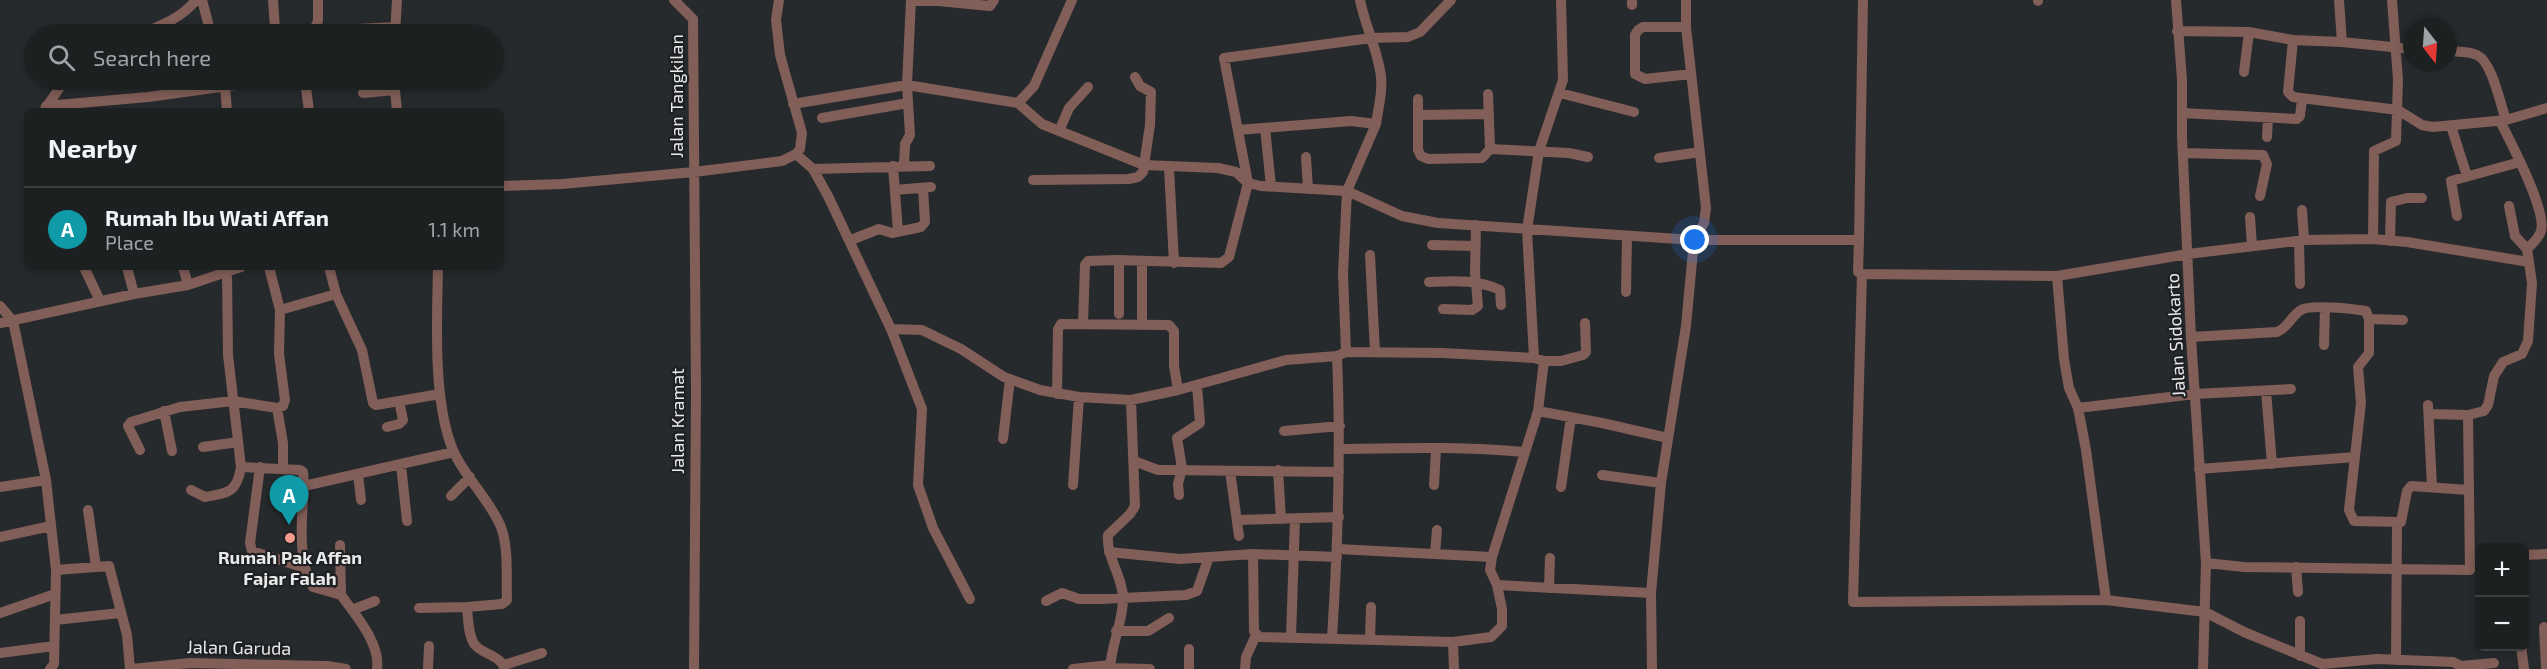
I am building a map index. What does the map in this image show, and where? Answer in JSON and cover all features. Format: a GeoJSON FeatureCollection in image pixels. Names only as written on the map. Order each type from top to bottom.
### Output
{"type":"FeatureCollection","features":[{"type":"Feature","properties":{"kind":"street"},"geometry":{"type":"LineString","coordinates":[[163,24],[190,7],[196,0]]}},
{"type":"Feature","properties":{"kind":"street"},"geometry":{"type":"LineString","coordinates":[[202,0],[208,24]]}},
{"type":"Feature","properties":{"kind":"street"},"geometry":{"type":"LineString","coordinates":[[273,0],[274,24]]}},
{"type":"Feature","properties":{"kind":"street"},"geometry":{"type":"LineString","coordinates":[[317,24],[318,0]]}},
{"type":"Feature","properties":{"kind":"street"},"geometry":{"type":"LineString","coordinates":[[395,24],[397,0]]}},
{"type":"Feature","properties":{"kind":"street","name":"Jalan Tangkilan"},"geometry":{"type":"LineString","coordinates":[[674,0],[693,19],[694,172]]}},
{"type":"Feature","properties":{"kind":"street"},"geometry":{"type":"LineString","coordinates":[[504,186],[562,184],[694,172],[782,161],[796,154],[800,149],[802,133],[783,72],[777,42],[776,20],[779,0]]}},
{"type":"Feature","properties":{"kind":"street"},"geometry":{"type":"LineString","coordinates":[[898,231],[896,190],[898,166],[910,135],[907,85],[911,1],[990,6],[994,0]]}},
{"type":"Feature","properties":{"kind":"street"},"geometry":{"type":"LineString","coordinates":[[1018,103],[1034,86],[1072,0]]}},
{"type":"Feature","properties":{"kind":"street"},"geometry":{"type":"LineString","coordinates":[[1332,638],[1338,553],[1343,273],[1347,191],[1377,124],[1382,80],[1360,0]]}},
{"type":"Feature","properties":{"kind":"street"},"geometry":{"type":"LineString","coordinates":[[1083,324],[1085,265],[1094,260],[1221,263],[1229,256],[1248,183],[1224,58],[1371,38],[1400,38],[1413,35],[1420,32],[1451,0]]}},
{"type":"Feature","properties":{"kind":"street"},"geometry":{"type":"LineString","coordinates":[[1256,635],[1259,637],[1453,642],[1491,637],[1502,626],[1502,609],[1497,585],[1490,570],[1492,557],[1538,411],[1539,360],[1527,230],[1539,151],[1563,80],[1561,0]]}},
{"type":"Feature","properties":{"kind":"street"},"geometry":{"type":"LineString","coordinates":[[1652,669],[1651,593],[1661,483],[1686,326],[1694,240],[1704,223],[1706,208],[1686,27],[1686,0]]}},
{"type":"Feature","properties":{"kind":"street"},"geometry":{"type":"LineString","coordinates":[[1863,0],[1858,272],[1862,274],[2057,276],[2188,254],[2301,240],[2390,240],[2529,262]]}},
{"type":"Feature","properties":{"kind":"street","name":"Jalan Sidokarto"},"geometry":{"type":"LineString","coordinates":[[2176,0],[2182,80],[2191,338],[2206,563],[2203,669]]}},
{"type":"Feature","properties":{"kind":"street"},"geometry":{"type":"LineString","coordinates":[[2339,0],[2342,42]]}},
{"type":"Feature","properties":{"kind":"street"},"geometry":{"type":"LineString","coordinates":[[2373,239],[2374,151],[2396,141],[2398,110],[2392,0]]}},
{"type":"Feature","properties":{"kind":"street"},"geometry":{"type":"LineString","coordinates":[[1686,27],[1643,27],[1638,30],[1635,35],[1635,74],[1645,79],[1691,74]]}},
{"type":"Feature","properties":{"kind":"street"},"geometry":{"type":"LineString","coordinates":[[2177,31],[2249,32],[2293,40],[2403,47]]}},
{"type":"Feature","properties":{"kind":"street"},"geometry":{"type":"LineString","coordinates":[[2244,72],[2249,32]]}},
{"type":"Feature","properties":{"kind":"street"},"geometry":{"type":"LineString","coordinates":[[2293,40],[2288,92],[2294,97],[2398,110],[2427,127],[2503,120],[2547,108]]}},
{"type":"Feature","properties":{"kind":"street"},"geometry":{"type":"LineString","coordinates":[[2457,51],[2470,52],[2480,56],[2488,67],[2503,120],[2540,213],[2542,229],[2527,249]]}},
{"type":"Feature","properties":{"kind":"street"},"geometry":{"type":"LineString","coordinates":[[1033,180],[1129,179],[1138,177],[1143,172],[1150,125],[1151,92],[1140,86],[1135,77]]}},
{"type":"Feature","properties":{"kind":"street"},"geometry":{"type":"LineString","coordinates":[[793,104],[907,85],[1018,103],[1042,124],[1144,165],[1169,168],[1193,166],[1218,168],[1236,172],[1248,183],[1347,191],[1402,216],[1419,220],[1527,230],[1694,240],[1859,240]]}},
{"type":"Feature","properties":{"kind":"street"},"geometry":{"type":"LineString","coordinates":[[1059,131],[1069,108],[1088,87]]}},
{"type":"Feature","properties":{"kind":"street"},"geometry":{"type":"LineString","coordinates":[[45,108],[58,90]]}},
{"type":"Feature","properties":{"kind":"street"},"geometry":{"type":"LineString","coordinates":[[45,108],[204,90]]}},
{"type":"Feature","properties":{"kind":"street"},"geometry":{"type":"LineString","coordinates":[[225,90],[227,108]]}},
{"type":"Feature","properties":{"kind":"street"},"geometry":{"type":"LineString","coordinates":[[306,90],[309,108]]}},
{"type":"Feature","properties":{"kind":"street"},"geometry":{"type":"LineString","coordinates":[[363,93],[375,90]]}},
{"type":"Feature","properties":{"kind":"street"},"geometry":{"type":"LineString","coordinates":[[394,90],[396,108]]}},
{"type":"Feature","properties":{"kind":"street"},"geometry":{"type":"LineString","coordinates":[[1560,93],[1634,111]]}},
{"type":"Feature","properties":{"kind":"street"},"geometry":{"type":"LineString","coordinates":[[1488,94],[1491,149]]}},
{"type":"Feature","properties":{"kind":"street"},"geometry":{"type":"LineString","coordinates":[[1418,99],[1418,150],[1421,156],[1428,159],[1482,158],[1491,149],[1569,153],[1588,157]]}},
{"type":"Feature","properties":{"kind":"street"},"geometry":{"type":"LineString","coordinates":[[2182,113],[2297,119],[2300,116],[2302,99]]}},
{"type":"Feature","properties":{"kind":"street"},"geometry":{"type":"LineString","coordinates":[[822,118],[908,103]]}},
{"type":"Feature","properties":{"kind":"street"},"geometry":{"type":"LineString","coordinates":[[1418,115],[1489,114]]}},
{"type":"Feature","properties":{"kind":"street"},"geometry":{"type":"LineString","coordinates":[[2267,137],[2268,118]]}},
{"type":"Feature","properties":{"kind":"street"},"geometry":{"type":"LineString","coordinates":[[1238,130],[1352,121],[1377,124]]}},
{"type":"Feature","properties":{"kind":"street"},"geometry":{"type":"LineString","coordinates":[[2451,126],[2467,176]]}},
{"type":"Feature","properties":{"kind":"street"},"geometry":{"type":"LineString","coordinates":[[1265,128],[1271,186]]}},
{"type":"Feature","properties":{"kind":"street"},"geometry":{"type":"LineString","coordinates":[[1659,158],[1700,152]]}},
{"type":"Feature","properties":{"kind":"street"},"geometry":{"type":"LineString","coordinates":[[2183,153],[2263,155],[2267,164],[2260,196]]}},
{"type":"Feature","properties":{"kind":"street"},"geometry":{"type":"LineString","coordinates":[[796,154],[813,169],[850,240],[891,329],[922,409],[918,485],[933,528],[970,598]]}},
{"type":"Feature","properties":{"kind":"street"},"geometry":{"type":"LineString","coordinates":[[1306,157],[1308,189]]}},
{"type":"Feature","properties":{"kind":"street"},"geometry":{"type":"LineString","coordinates":[[2457,216],[2451,181],[2520,162]]}},
{"type":"Feature","properties":{"kind":"street"},"geometry":{"type":"LineString","coordinates":[[813,169],[930,166]]}},
{"type":"Feature","properties":{"kind":"street"},"geometry":{"type":"LineString","coordinates":[[1169,168],[1174,263]]}},
{"type":"Feature","properties":{"kind":"street","name":"Jalan Kramat"},"geometry":{"type":"LineString","coordinates":[[694,172],[694,669]]}},
{"type":"Feature","properties":{"kind":"street"},"geometry":{"type":"LineString","coordinates":[[850,240],[879,229],[889,233],[924,225],[927,187],[896,190]]}},
{"type":"Feature","properties":{"kind":"street"},"geometry":{"type":"LineString","coordinates":[[2390,240],[2391,202],[2407,198],[2422,198]]}},
{"type":"Feature","properties":{"kind":"street"},"geometry":{"type":"LineString","coordinates":[[2432,487],[2429,409],[2468,415],[2484,411],[2488,405],[2494,376],[2503,362],[2526,350],[2531,319],[2532,276],[2527,249],[2515,236],[2508,206]]}},
{"type":"Feature","properties":{"kind":"street"},"geometry":{"type":"LineString","coordinates":[[2300,284],[2302,210]]}},
{"type":"Feature","properties":{"kind":"street"},"geometry":{"type":"LineString","coordinates":[[2250,218],[2252,246]]}},
{"type":"Feature","properties":{"kind":"street"},"geometry":{"type":"LineString","coordinates":[[1443,309],[1477,308],[1476,225]]}},
{"type":"Feature","properties":{"kind":"street"},"geometry":{"type":"LineString","coordinates":[[1626,292],[1627,236]]}},
{"type":"Feature","properties":{"kind":"street"},"geometry":{"type":"LineString","coordinates":[[1432,245],[1475,246]]}},
{"type":"Feature","properties":{"kind":"street"},"geometry":{"type":"LineString","coordinates":[[1370,255],[1376,352]]}},
{"type":"Feature","properties":{"kind":"street"},"geometry":{"type":"LineString","coordinates":[[1119,260],[1119,314]]}},
{"type":"Feature","properties":{"kind":"street"},"geometry":{"type":"LineString","coordinates":[[1142,261],[1142,324]]}},
{"type":"Feature","properties":{"kind":"street"},"geometry":{"type":"LineString","coordinates":[[85,270],[100,301]]}},
{"type":"Feature","properties":{"kind":"street"},"geometry":{"type":"LineString","coordinates":[[128,270],[134,294]]}},
{"type":"Feature","properties":{"kind":"street"},"geometry":{"type":"LineString","coordinates":[[184,270],[188,285]]}},
{"type":"Feature","properties":{"kind":"street"},"geometry":{"type":"LineString","coordinates":[[0,323],[134,294],[188,285],[203,273],[227,273],[234,270]]}},
{"type":"Feature","properties":{"kind":"street"},"geometry":{"type":"LineString","coordinates":[[140,450],[128,426],[131,422],[164,411],[233,401],[277,408],[284,406],[279,354],[280,310],[270,270]]}},
{"type":"Feature","properties":{"kind":"street"},"geometry":{"type":"LineString","coordinates":[[330,270],[336,294],[362,350],[373,403],[376,405],[440,394]]}},
{"type":"Feature","properties":{"kind":"street"},"geometry":{"type":"LineString","coordinates":[[419,608],[502,604],[507,600],[502,530],[495,515],[454,452],[440,394],[438,270]]}},
{"type":"Feature","properties":{"kind":"street"},"geometry":{"type":"LineString","coordinates":[[191,490],[205,497],[231,490],[238,483],[241,466],[228,356],[227,273]]}},
{"type":"Feature","properties":{"kind":"street"},"geometry":{"type":"LineString","coordinates":[[1862,274],[1854,602],[2106,600],[2205,612],[2244,632],[2323,666],[2377,664],[2396,660],[2454,662],[2462,668],[2494,663]]}},
{"type":"Feature","properties":{"kind":"street"},"geometry":{"type":"LineString","coordinates":[[2057,276],[2064,359],[2069,388],[2078,408],[2086,450],[2106,600]]}},
{"type":"Feature","properties":{"kind":"street"},"geometry":{"type":"LineString","coordinates":[[1430,282],[1476,282],[1500,290],[1501,305]]}},
{"type":"Feature","properties":{"kind":"street"},"geometry":{"type":"LineString","coordinates":[[280,310],[336,294]]}},
{"type":"Feature","properties":{"kind":"street"},"geometry":{"type":"LineString","coordinates":[[0,306],[13,321],[46,480],[56,570],[55,667]]}},
{"type":"Feature","properties":{"kind":"street"},"geometry":{"type":"LineString","coordinates":[[2324,345],[2325,308]]}},
{"type":"Feature","properties":{"kind":"street"},"geometry":{"type":"LineString","coordinates":[[2191,338],[2277,332],[2282,330],[2302,309],[2364,310],[2369,319],[2369,353],[2358,367],[2361,403],[2349,510],[2354,521],[2397,524],[2403,520],[2408,487],[2469,490]]}},
{"type":"Feature","properties":{"kind":"street"},"geometry":{"type":"LineString","coordinates":[[2369,319],[2403,320]]}},
{"type":"Feature","properties":{"kind":"street"},"geometry":{"type":"LineString","coordinates":[[891,329],[917,328],[961,349],[1010,380],[1057,394],[1131,400],[1178,390],[1286,360],[1342,354],[1376,352],[1561,362],[1583,355],[1587,348],[1584,323]]}},
{"type":"Feature","properties":{"kind":"street"},"geometry":{"type":"LineString","coordinates":[[1057,394],[1059,326],[1083,324],[1169,325],[1172,328],[1178,390]]}},
{"type":"Feature","properties":{"kind":"street"},"geometry":{"type":"LineString","coordinates":[[1003,439],[1010,380]]}},
{"type":"Feature","properties":{"kind":"street"},"geometry":{"type":"LineString","coordinates":[[1179,495],[1178,484],[1182,471],[1177,438],[1200,423],[1197,385]]}},
{"type":"Feature","properties":{"kind":"street"},"geometry":{"type":"LineString","coordinates":[[2078,408],[2195,394],[2291,388]]}},
{"type":"Feature","properties":{"kind":"street"},"geometry":{"type":"LineString","coordinates":[[2266,391],[2272,464]]}},
{"type":"Feature","properties":{"kind":"street"},"geometry":{"type":"LineString","coordinates":[[1073,485],[1079,397]]}},
{"type":"Feature","properties":{"kind":"street"},"geometry":{"type":"LineString","coordinates":[[1110,667],[1123,599],[1120,581],[1109,552],[1108,535],[1135,506],[1131,400]]}},
{"type":"Feature","properties":{"kind":"street"},"geometry":{"type":"LineString","coordinates":[[387,427],[399,424],[403,420],[399,401]]}},
{"type":"Feature","properties":{"kind":"street"},"geometry":{"type":"LineString","coordinates":[[277,408],[283,443],[283,469]]}},
{"type":"Feature","properties":{"kind":"street"},"geometry":{"type":"LineString","coordinates":[[164,411],[172,451]]}},
{"type":"Feature","properties":{"kind":"street"},"geometry":{"type":"LineString","coordinates":[[1538,411],[1668,438]]}},
{"type":"Feature","properties":{"kind":"street"},"geometry":{"type":"LineString","coordinates":[[2206,563],[2244,567],[2475,569],[2469,490],[2468,415]]}},
{"type":"Feature","properties":{"kind":"street"},"geometry":{"type":"LineString","coordinates":[[1561,487],[1570,417]]}},
{"type":"Feature","properties":{"kind":"street"},"geometry":{"type":"LineString","coordinates":[[1284,431],[1340,426]]}},
{"type":"Feature","properties":{"kind":"street"},"geometry":{"type":"LineString","coordinates":[[203,447],[238,442]]}},
{"type":"Feature","properties":{"kind":"street"},"geometry":{"type":"LineString","coordinates":[[1339,449],[1436,450],[1475,447],[1524,452]]}},
{"type":"Feature","properties":{"kind":"street"},"geometry":{"type":"LineString","coordinates":[[1434,485],[1436,450]]}},
{"type":"Feature","properties":{"kind":"street"},"geometry":{"type":"LineString","coordinates":[[304,486],[454,452]]}},
{"type":"Feature","properties":{"kind":"street"},"geometry":{"type":"LineString","coordinates":[[2199,470],[2355,457]]}},
{"type":"Feature","properties":{"kind":"street"},"geometry":{"type":"LineString","coordinates":[[1134,461],[1158,470],[1339,472]]}},
{"type":"Feature","properties":{"kind":"street"},"geometry":{"type":"LineString","coordinates":[[401,465],[407,521]]}},
{"type":"Feature","properties":{"kind":"street"},"geometry":{"type":"LineString","coordinates":[[241,466],[303,472],[305,568],[313,587],[341,595]]}},
{"type":"Feature","properties":{"kind":"street"},"geometry":{"type":"LineString","coordinates":[[260,467],[250,543],[252,551],[305,568]]}},
{"type":"Feature","properties":{"kind":"street"},"geometry":{"type":"LineString","coordinates":[[1278,470],[1281,519]]}},
{"type":"Feature","properties":{"kind":"street"},"geometry":{"type":"LineString","coordinates":[[1230,471],[1239,536]]}},
{"type":"Feature","properties":{"kind":"street"},"geometry":{"type":"LineString","coordinates":[[358,474],[362,500]]}},
{"type":"Feature","properties":{"kind":"street"},"geometry":{"type":"LineString","coordinates":[[1602,475],[1661,483]]}},
{"type":"Feature","properties":{"kind":"street"},"geometry":{"type":"LineString","coordinates":[[451,496],[470,477]]}},
{"type":"Feature","properties":{"kind":"street"},"geometry":{"type":"LineString","coordinates":[[0,487],[46,480]]}},
{"type":"Feature","properties":{"kind":"street"},"geometry":{"type":"LineString","coordinates":[[88,510],[96,567]]}},
{"type":"Feature","properties":{"kind":"street"},"geometry":{"type":"LineString","coordinates":[[1237,520],[1339,517]]}},
{"type":"Feature","properties":{"kind":"street"},"geometry":{"type":"LineString","coordinates":[[1291,637],[1295,519]]}},
{"type":"Feature","properties":{"kind":"street"},"geometry":{"type":"LineString","coordinates":[[2396,660],[2397,524]]}},
{"type":"Feature","properties":{"kind":"street"},"geometry":{"type":"LineString","coordinates":[[0,537],[51,526]]}},
{"type":"Feature","properties":{"kind":"street"},"geometry":{"type":"LineString","coordinates":[[1435,554],[1437,530]]}},
{"type":"Feature","properties":{"kind":"street"},"geometry":{"type":"LineString","coordinates":[[340,545],[341,595],[370,639],[377,669]]}},
{"type":"Feature","properties":{"kind":"street"},"geometry":{"type":"LineString","coordinates":[[1109,552],[1180,559],[1253,554],[1292,556],[1338,553],[1492,557]]}},
{"type":"Feature","properties":{"kind":"street"},"geometry":{"type":"LineString","coordinates":[[1245,669],[1246,657],[1256,635],[1253,554]]}},
{"type":"Feature","properties":{"kind":"street"},"geometry":{"type":"LineString","coordinates":[[2529,555],[2547,554]]}},
{"type":"Feature","properties":{"kind":"street"},"geometry":{"type":"LineString","coordinates":[[1046,601],[1062,593],[1079,598],[1123,599],[1186,595],[1197,591],[1209,557]]}},
{"type":"Feature","properties":{"kind":"street"},"geometry":{"type":"LineString","coordinates":[[1549,588],[1550,558]]}},
{"type":"Feature","properties":{"kind":"street"},"geometry":{"type":"LineString","coordinates":[[56,570],[110,566],[127,635],[131,669]]}},
{"type":"Feature","properties":{"kind":"street"},"geometry":{"type":"LineString","coordinates":[[2296,567],[2298,592]]}},
{"type":"Feature","properties":{"kind":"street"},"geometry":{"type":"LineString","coordinates":[[1497,585],[1651,593]]}},
{"type":"Feature","properties":{"kind":"street"},"geometry":{"type":"LineString","coordinates":[[0,612],[55,594]]}},
{"type":"Feature","properties":{"kind":"street"},"geometry":{"type":"LineString","coordinates":[[352,610],[375,601]]}},
{"type":"Feature","properties":{"kind":"street"},"geometry":{"type":"LineString","coordinates":[[467,607],[471,634],[476,646],[495,657],[504,667],[542,653]]}},
{"type":"Feature","properties":{"kind":"street"},"geometry":{"type":"LineString","coordinates":[[1370,639],[1371,607]]}},
{"type":"Feature","properties":{"kind":"street"},"geometry":{"type":"LineString","coordinates":[[55,620],[120,613]]}},
{"type":"Feature","properties":{"kind":"street"},"geometry":{"type":"LineString","coordinates":[[1116,631],[1148,631],[1169,618]]}},
{"type":"Feature","properties":{"kind":"street"},"geometry":{"type":"LineString","coordinates":[[2300,621],[2300,656]]}},
{"type":"Feature","properties":{"kind":"street"},"geometry":{"type":"LineString","coordinates":[[2544,627],[2546,669]]}},
{"type":"Feature","properties":{"kind":"street"},"geometry":{"type":"LineString","coordinates":[[1453,642],[1454,669]]}},
{"type":"Feature","properties":{"kind":"street"},"geometry":{"type":"LineString","coordinates":[[0,653],[54,646]]}},
{"type":"Feature","properties":{"kind":"street"},"geometry":{"type":"LineString","coordinates":[[428,669],[429,646]]}},
{"type":"Feature","properties":{"kind":"street"},"geometry":{"type":"LineString","coordinates":[[1189,649],[1190,669]]}},
{"type":"Feature","properties":{"kind":"street"},"geometry":{"type":"LineString","coordinates":[[2522,651],[2524,669]]}},
{"type":"Feature","properties":{"kind":"street","name":"Jalan Garuda"},"geometry":{"type":"LineString","coordinates":[[131,669],[170,667],[190,663],[217,667],[346,669]]}},
{"type":"Feature","properties":{"kind":"street"},"geometry":{"type":"LineString","coordinates":[[1073,669],[1110,667],[1150,669]]}},
{"type":"Feature","properties":{"kind":"place","name":"Rumah Ibu Wati Affan"},"geometry":{"type":"Point","coordinates":[289,525]}},
{"type":"Feature","properties":{"kind":"place","name":"Rumah Pak Affan Fajar Falah"},"geometry":{"type":"Point","coordinates":[290,538]}}]}
